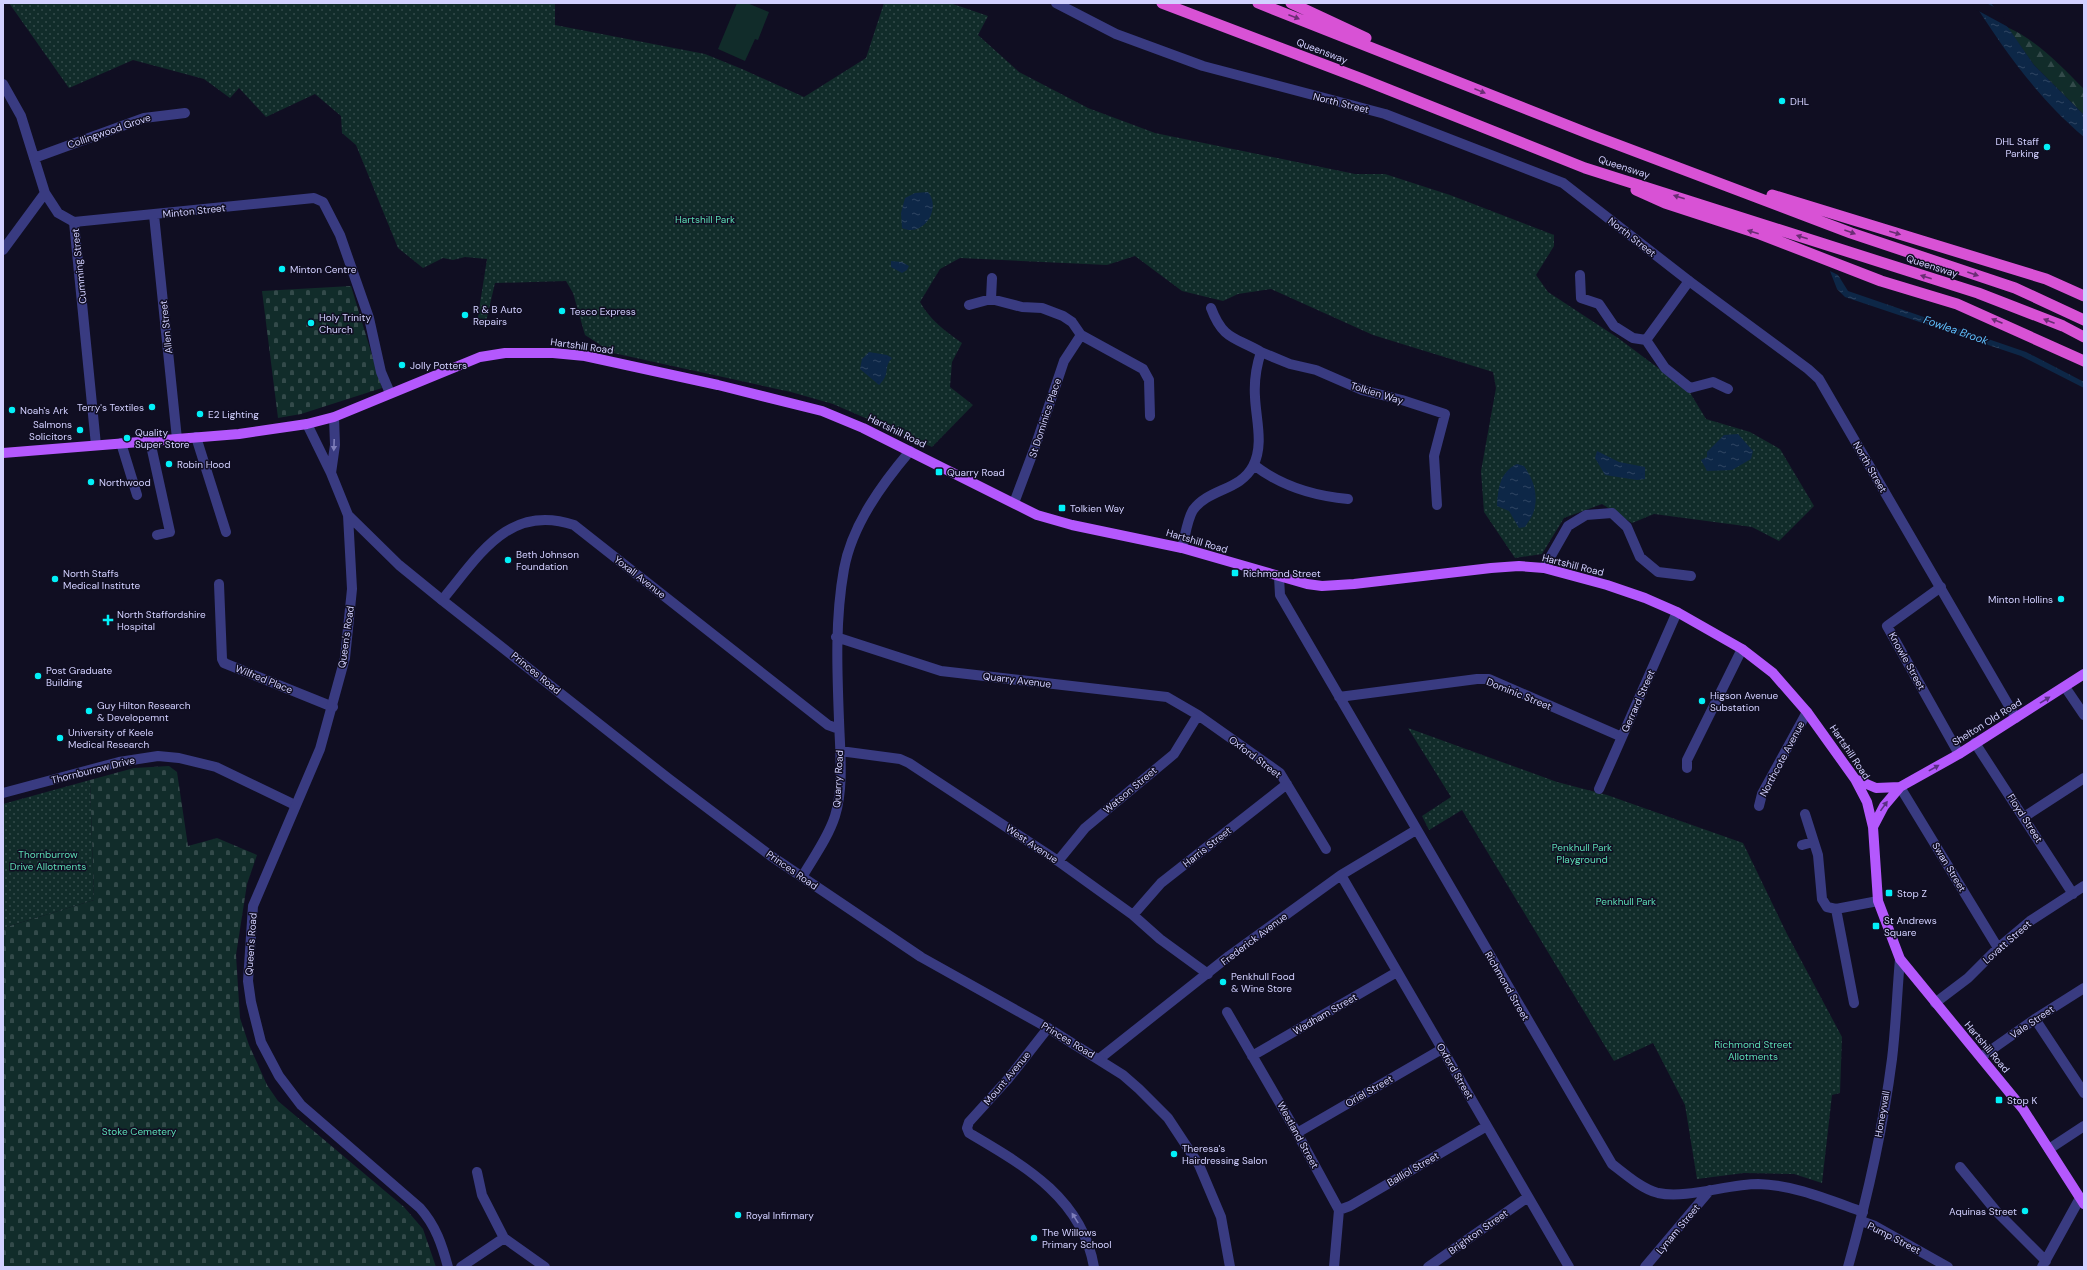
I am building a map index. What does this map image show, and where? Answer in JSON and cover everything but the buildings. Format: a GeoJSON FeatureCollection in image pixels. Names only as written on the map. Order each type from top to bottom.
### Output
{"type":"FeatureCollection","features":[{"type":"Feature","properties":{"kind":"highway","name":"Queensway"},"geometry":{"type":"LineString","coordinates":[[1162,3],[1369,82],[1585,168],[1978,293],[2063,326],[2084,337]]}},
{"type":"Feature","properties":{"kind":"highway","name":"Queensway"},"geometry":{"type":"LineString","coordinates":[[1258,3],[1592,135],[1851,233],[2015,288],[2084,320]]}},
{"type":"Feature","properties":{"kind":"highway"},"geometry":{"type":"LineString","coordinates":[[1291,3],[1465,84]]}},
{"type":"Feature","properties":{"kind":"highway"},"geometry":{"type":"LineString","coordinates":[[1592,135],[1784,200],[2046,279],[2084,296]]}},
{"type":"Feature","properties":{"kind":"highway"},"geometry":{"type":"LineString","coordinates":[[1585,168],[1665,203],[1760,234],[1881,281],[1957,304],[2084,360]]}},
{"type":"Feature","properties":{"kind":"main road","name":"Hartshill Road"},"geometry":{"type":"LineString","coordinates":[[3,453],[239,434],[307,424],[334,417],[480,357],[505,353],[553,353],[580,356],[718,385],[822,411],[863,428],[1052,521],[1182,548],[1279,578],[1322,586],[1420,578],[1491,568],[1519,566],[1544,568],[1607,585],[1645,598],[1677,612],[1742,649],[1773,673],[1807,712],[1855,779],[1866,802],[1873,827],[1878,901],[1900,959],[2023,1109],[2082,1201]]}},
{"type":"Feature","properties":{"kind":"main road","name":"Shelton Old Road"},"geometry":{"type":"LineString","coordinates":[[1873,827],[1884,806],[1900,787],[1959,754],[2084,674]]}},
{"type":"Feature","properties":{"kind":"main road","name":"Shelton Old Road"},"geometry":{"type":"LineString","coordinates":[[1855,779],[1876,788],[1900,787]]}},
{"type":"Feature","properties":{"kind":"street","name":"North Street"},"geometry":{"type":"LineString","coordinates":[[1056,3],[1116,34],[1203,66],[1385,114],[1556,180],[1589,203],[1689,281],[1808,369],[1819,379],[2016,718]]}},
{"type":"Feature","properties":{"kind":"street","name":"Cumming Street"},"geometry":{"type":"LineString","coordinates":[[3,86],[21,116],[45,193],[58,213],[74,222],[96,445]]}},
{"type":"Feature","properties":{"kind":"street","name":"Collingwood Grove"},"geometry":{"type":"LineString","coordinates":[[34,158],[144,118],[186,113]]}},
{"type":"Feature","properties":{"kind":"street"},"geometry":{"type":"LineString","coordinates":[[3,250],[45,193]]}},
{"type":"Feature","properties":{"kind":"street","name":"Minton Street"},"geometry":{"type":"LineString","coordinates":[[74,222],[314,198],[323,202],[340,236],[369,318],[381,372],[390,393]]}},
{"type":"Feature","properties":{"kind":"street","name":"Allen Street"},"geometry":{"type":"LineString","coordinates":[[154,215],[177,438]]}},
{"type":"Feature","properties":{"kind":"street"},"geometry":{"type":"LineString","coordinates":[[1580,275],[1581,298],[1599,304],[1614,326],[1633,338],[1646,340],[1665,368],[1690,388],[1713,382],[1728,389]]}},
{"type":"Feature","properties":{"kind":"street"},"geometry":{"type":"LineString","coordinates":[[992,278],[992,299]]}},
{"type":"Feature","properties":{"kind":"street"},"geometry":{"type":"LineString","coordinates":[[1646,340],[1689,281]]}},
{"type":"Feature","properties":{"kind":"street"},"geometry":{"type":"LineString","coordinates":[[969,305],[992,299],[1012,305],[1052,311],[1072,322],[1081,335],[1143,369],[1149,380],[1150,416]]}},
{"type":"Feature","properties":{"kind":"street"},"geometry":{"type":"LineString","coordinates":[[1182,548],[1192,511],[1203,500],[1217,490],[1236,484],[1247,476],[1254,465],[1259,432],[1255,398],[1256,370],[1261,352],[1226,334],[1217,323],[1211,308]]}},
{"type":"Feature","properties":{"kind":"street","name":"St Dominics Place"},"geometry":{"type":"LineString","coordinates":[[1014,503],[1038,441],[1064,360],[1081,335]]}},
{"type":"Feature","properties":{"kind":"street","name":"Tolkien Way"},"geometry":{"type":"LineString","coordinates":[[1261,352],[1290,364],[1316,370],[1362,390],[1402,400],[1445,414],[1434,456],[1437,505]]}},
{"type":"Feature","properties":{"kind":"street"},"geometry":{"type":"LineString","coordinates":[[331,473],[335,445],[334,417]]}},
{"type":"Feature","properties":{"kind":"street","name":"Princes Road"},"geometry":{"type":"LineString","coordinates":[[307,424],[331,473],[348,515],[399,565],[442,600],[669,779],[802,877],[921,957],[1048,1028],[1123,1075],[1154,1103],[1168,1118],[1192,1152],[1206,1179],[1220,1217],[1230,1267]]}},
{"type":"Feature","properties":{"kind":"street"},"geometry":{"type":"LineString","coordinates":[[196,437],[226,532]]}},
{"type":"Feature","properties":{"kind":"street"},"geometry":{"type":"LineString","coordinates":[[150,441],[170,532],[157,535]]}},
{"type":"Feature","properties":{"kind":"street"},"geometry":{"type":"LineString","coordinates":[[122,443],[136,495]]}},
{"type":"Feature","properties":{"kind":"street","name":"Quarry Road"},"geometry":{"type":"LineString","coordinates":[[802,877],[827,836],[835,817],[838,804],[840,751],[836,637],[844,568],[851,545],[863,519],[888,478],[910,451]]}},
{"type":"Feature","properties":{"kind":"street"},"geometry":{"type":"LineString","coordinates":[[1254,465],[1268,476],[1299,490],[1330,497],[1348,499]]}},
{"type":"Feature","properties":{"kind":"street"},"geometry":{"type":"LineString","coordinates":[[1544,568],[1568,526],[1586,515],[1612,513],[1627,527],[1640,557],[1658,572],[1691,576]]}},
{"type":"Feature","properties":{"kind":"street","name":"Queen's Road"},"geometry":{"type":"LineString","coordinates":[[348,515],[352,589],[345,658],[333,707],[320,748],[253,906],[248,981],[252,1009],[261,1042],[279,1076],[301,1105],[430,1219],[437,1231],[448,1267]]}},
{"type":"Feature","properties":{"kind":"street","name":"Yoxall Avenue"},"geometry":{"type":"LineString","coordinates":[[442,600],[492,541],[509,529],[534,519],[560,520],[574,524],[828,725],[839,729]]}},
{"type":"Feature","properties":{"kind":"street","name":"Richmond Street"},"geometry":{"type":"LineString","coordinates":[[1279,578],[1280,596],[1612,1164],[1625,1175],[1659,1193],[1710,1190],[1758,1184],[1788,1188],[1862,1216]]}},
{"type":"Feature","properties":{"kind":"street","name":"Wilfred Place"},"geometry":{"type":"LineString","coordinates":[[219,584],[222,659],[224,663],[333,707]]}},
{"type":"Feature","properties":{"kind":"street","name":"Knowle Street"},"geometry":{"type":"LineString","coordinates":[[1941,588],[1887,626],[1959,754]]}},
{"type":"Feature","properties":{"kind":"street","name":"Gerrard Street"},"geometry":{"type":"LineString","coordinates":[[1599,789],[1677,612]]}},
{"type":"Feature","properties":{"kind":"street","name":"Quarry Avenue"},"geometry":{"type":"LineString","coordinates":[[836,637],[941,671],[1167,698],[1198,716]]}},
{"type":"Feature","properties":{"kind":"street"},"geometry":{"type":"LineString","coordinates":[[1687,768],[1687,760],[1742,649]]}},
{"type":"Feature","properties":{"kind":"street","name":"Dominic Street"},"geometry":{"type":"LineString","coordinates":[[1339,696],[1477,679],[1489,679],[1622,737]]}},
{"type":"Feature","properties":{"kind":"street"},"geometry":{"type":"LineString","coordinates":[[2065,686],[2084,715]]}},
{"type":"Feature","properties":{"kind":"street","name":"Northcote Avenue"},"geometry":{"type":"LineString","coordinates":[[1759,806],[1762,794],[1807,712]]}},
{"type":"Feature","properties":{"kind":"street","name":"Oxford Street"},"geometry":{"type":"LineString","coordinates":[[1198,716],[1280,773],[1326,849]]}},
{"type":"Feature","properties":{"kind":"street","name":"Watson Street"},"geometry":{"type":"LineString","coordinates":[[1058,861],[1085,828],[1174,754],[1198,716]]}},
{"type":"Feature","properties":{"kind":"street","name":"Floyd Street"},"geometry":{"type":"LineString","coordinates":[[1975,743],[2073,894]]}},
{"type":"Feature","properties":{"kind":"street","name":"West Avenue"},"geometry":{"type":"LineString","coordinates":[[840,751],[900,759],[909,763],[1058,861],[1133,915],[1160,939],[1208,974]]}},
{"type":"Feature","properties":{"kind":"street","name":"Thornburrow Drive"},"geometry":{"type":"LineString","coordinates":[[3,793],[119,762],[158,756],[179,758],[216,767],[295,805]]}},
{"type":"Feature","properties":{"kind":"street"},"geometry":{"type":"LineString","coordinates":[[2024,817],[2084,778]]}},
{"type":"Feature","properties":{"kind":"street","name":"Harris Street"},"geometry":{"type":"LineString","coordinates":[[1133,915],[1162,883],[1287,784]]}},
{"type":"Feature","properties":{"kind":"street","name":"Swan Street"},"geometry":{"type":"LineString","coordinates":[[1900,787],[1998,948]]}},
{"type":"Feature","properties":{"kind":"street"},"geometry":{"type":"LineString","coordinates":[[1805,814],[1818,855],[1822,899],[1827,907],[1836,909],[1878,901]]}},
{"type":"Feature","properties":{"kind":"street","name":"Frederick Avenue"},"geometry":{"type":"LineString","coordinates":[[1099,1060],[1208,974],[1341,875],[1416,830]]}},
{"type":"Feature","properties":{"kind":"street"},"geometry":{"type":"LineString","coordinates":[[1802,845],[1814,842]]}},
{"type":"Feature","properties":{"kind":"street","name":"Oxford Street"},"geometry":{"type":"LineString","coordinates":[[1341,875],[1569,1267]]}},
{"type":"Feature","properties":{"kind":"street","name":"Lovatt Street"},"geometry":{"type":"LineString","coordinates":[[1935,1003],[1968,978],[1998,948],[2030,921],[2084,886]]}},
{"type":"Feature","properties":{"kind":"street"},"geometry":{"type":"LineString","coordinates":[[1836,909],[1854,1003]]}},
{"type":"Feature","properties":{"kind":"street","name":"Honeywall"},"geometry":{"type":"LineString","coordinates":[[1848,1267],[1862,1216],[1892,1058],[1900,959]]}},
{"type":"Feature","properties":{"kind":"street","name":"Wadham Street"},"geometry":{"type":"LineString","coordinates":[[1252,1056],[1397,972]]}},
{"type":"Feature","properties":{"kind":"street","name":"Vale Street"},"geometry":{"type":"LineString","coordinates":[[1981,1058],[2036,1019],[2084,988]]}},
{"type":"Feature","properties":{"kind":"street","name":"Westland Street"},"geometry":{"type":"LineString","coordinates":[[1227,1012],[1297,1133],[1338,1210]]}},
{"type":"Feature","properties":{"kind":"street"},"geometry":{"type":"LineString","coordinates":[[2036,1019],[2084,1093]]}},
{"type":"Feature","properties":{"kind":"street","name":"Mount Avenue"},"geometry":{"type":"LineString","coordinates":[[1048,1028],[1008,1079],[969,1122],[967,1128],[969,1133],[1008,1156],[1040,1179],[1064,1201],[1077,1220],[1086,1238],[1091,1250],[1094,1267]]}},
{"type":"Feature","properties":{"kind":"street","name":"Oriel Street"},"geometry":{"type":"LineString","coordinates":[[1297,1133],[1442,1049]]}},
{"type":"Feature","properties":{"kind":"street","name":"Balliol Street"},"geometry":{"type":"LineString","coordinates":[[1338,1210],[1350,1206],[1487,1126]]}},
{"type":"Feature","properties":{"kind":"street"},"geometry":{"type":"LineString","coordinates":[[2049,1149],[2084,1126]]}},
{"type":"Feature","properties":{"kind":"street"},"geometry":{"type":"LineString","coordinates":[[1960,1167],[1996,1211],[2044,1264],[2082,1201]]}},
{"type":"Feature","properties":{"kind":"street"},"geometry":{"type":"LineString","coordinates":[[478,1172],[479,1195],[504,1238],[545,1267]]}},
{"type":"Feature","properties":{"kind":"street","name":"Lynam Street"},"geometry":{"type":"LineString","coordinates":[[1645,1267],[1710,1190]]}},
{"type":"Feature","properties":{"kind":"street","name":"Brighton Street"},"geometry":{"type":"LineString","coordinates":[[1428,1267],[1528,1197]]}},
{"type":"Feature","properties":{"kind":"street"},"geometry":{"type":"LineString","coordinates":[[1334,1267],[1338,1210]]}},
{"type":"Feature","properties":{"kind":"street","name":"Pump Street"},"geometry":{"type":"LineString","coordinates":[[1862,1216],[1875,1226],[1948,1267]]}},
{"type":"Feature","properties":{"kind":"street"},"geometry":{"type":"LineString","coordinates":[[461,1267],[504,1238]]}},
{"type":"Feature","properties":{"kind":"green space","name":"Hartshill Park"},"geometry":{"type":"Polygon","coordinates":[[[9,3],[555,3],[555,25],[705,54],[804,97],[866,58],[884,3],[950,3],[988,16],[978,35],[1019,72],[1088,108],[1155,133],[1355,174],[1385,174],[1450,195],[1554,235],[1554,246],[1536,275],[1548,292],[1618,338],[1689,391],[1706,419],[1750,432],[1780,449],[1814,506],[1779,541],[1752,527],[1654,514],[1632,523],[1602,504],[1564,518],[1542,554],[1515,558],[1484,512],[1481,471],[1496,388],[1493,372],[1373,335],[1271,289],[1238,294],[1223,301],[1182,291],[1135,256],[1107,265],[960,258],[940,269],[920,302],[933,320],[962,343],[952,362],[950,387],[973,405],[932,447],[833,404],[791,392],[613,353],[585,335],[573,293],[566,281],[495,283],[485,326],[477,323],[487,259],[465,257],[453,260],[443,258],[423,268],[398,248],[356,145],[342,133],[341,116],[315,94],[266,117],[239,88],[230,98],[204,79],[133,60],[69,88],[9,3]]]}},
{"type":"Feature","properties":{"kind":"green space"},"geometry":{"type":"Polygon","coordinates":[[[737,3],[747,3],[769,12],[758,40],[755,39],[745,61],[718,49],[737,3]]]}},
{"type":"Feature","properties":{"kind":"green space"},"geometry":{"type":"Polygon","coordinates":[[[2007,27],[2039,46],[2084,89],[2084,115],[2034,65],[2007,27]]]}},
{"type":"Feature","properties":{"kind":"green space"},"geometry":{"type":"Polygon","coordinates":[[[351,286],[382,388],[301,414],[278,418],[262,291],[351,286]]]}},
{"type":"Feature","properties":{"kind":"green space"},"geometry":{"type":"Polygon","coordinates":[[[1408,728],[1557,782],[1607,795],[1743,843],[1787,934],[1842,1037],[1840,1093],[1832,1095],[1822,1183],[1794,1174],[1744,1173],[1697,1179],[1685,1105],[1653,1043],[1614,1061],[1462,810],[1429,830],[1422,816],[1451,797],[1408,728]]]}},
{"type":"Feature","properties":{"kind":"green space","name":"Stoke Cemetery"},"geometry":{"type":"Polygon","coordinates":[[[169,766],[177,772],[188,846],[217,838],[257,855],[247,884],[236,955],[240,1018],[249,1045],[267,1085],[278,1101],[404,1207],[423,1229],[436,1267],[3,1267],[3,928],[94,900],[90,780],[134,768],[169,766]]]}},
{"type":"Feature","properties":{"kind":"green space","name":"Thornburrow Drive Allotments"},"geometry":{"type":"Polygon","coordinates":[[[90,780],[94,900],[3,928],[3,804],[90,780]]]}},
{"type":"Feature","properties":{"kind":"water"},"geometry":{"type":"Polygon","coordinates":[[[1974,3],[1991,3],[2034,65],[2084,115],[2084,137],[2052,107],[2024,74],[1998,40],[1974,3]]]}},
{"type":"Feature","properties":{"kind":"water"},"geometry":{"type":"Polygon","coordinates":[[[928,192],[932,199],[933,206],[928,220],[917,229],[910,230],[902,228],[901,213],[905,198],[915,193],[928,192]]]}},
{"type":"Feature","properties":{"kind":"water"},"geometry":{"type":"Polygon","coordinates":[[[891,261],[902,262],[909,266],[907,270],[902,273],[891,267],[891,261]]]}},
{"type":"Feature","properties":{"kind":"water","name":"Fowlea Brook"},"geometry":{"type":"Polygon","coordinates":[[[1830,271],[1838,275],[1848,291],[2026,352],[2084,382],[2084,388],[2021,356],[1845,297],[1837,289],[1830,271]]]}},
{"type":"Feature","properties":{"kind":"water"},"geometry":{"type":"Polygon","coordinates":[[[869,352],[887,355],[892,358],[889,361],[885,377],[879,385],[860,369],[862,359],[869,352]]]}},
{"type":"Feature","properties":{"kind":"water"},"geometry":{"type":"Polygon","coordinates":[[[1738,434],[1753,451],[1751,459],[1732,470],[1707,471],[1701,460],[1707,457],[1707,452],[1724,435],[1738,434]]]}},
{"type":"Feature","properties":{"kind":"water"},"geometry":{"type":"Polygon","coordinates":[[[1597,451],[1619,462],[1645,467],[1645,479],[1637,480],[1605,475],[1595,458],[1597,451]]]}},
{"type":"Feature","properties":{"kind":"water"},"geometry":{"type":"Polygon","coordinates":[[[1517,464],[1524,466],[1528,471],[1536,496],[1536,503],[1532,516],[1525,527],[1519,528],[1509,511],[1497,506],[1499,487],[1503,476],[1511,467],[1517,464]]]}},
{"type":"Feature","properties":{"kind":"pier"},"geometry":{"type":"Polygon","coordinates":[[[1972,3],[1986,3],[1998,9],[2010,28],[1975,9],[1972,3]]]}},
{"type":"Feature","properties":{"kind":"place","name":"DHL"},"geometry":{"type":"Point","coordinates":[1782,101]}},
{"type":"Feature","properties":{"kind":"place","name":"DHL Staff Parking"},"geometry":{"type":"Point","coordinates":[2047,147]}},
{"type":"Feature","properties":{"kind":"place","name":"Minton Centre"},"geometry":{"type":"Point","coordinates":[282,269]}},
{"type":"Feature","properties":{"kind":"place","name":"Tesco Express"},"geometry":{"type":"Point","coordinates":[562,311]}},
{"type":"Feature","properties":{"kind":"place","name":"R & B Auto Repairs"},"geometry":{"type":"Point","coordinates":[465,315]}},
{"type":"Feature","properties":{"kind":"place","name":"Holy Trinity Church"},"geometry":{"type":"Point","coordinates":[311,323]}},
{"type":"Feature","properties":{"kind":"place","name":"Jolly Potters"},"geometry":{"type":"Point","coordinates":[402,365]}},
{"type":"Feature","properties":{"kind":"place","name":"Terry's Textiles"},"geometry":{"type":"Point","coordinates":[152,407]}},
{"type":"Feature","properties":{"kind":"place","name":"Noah's Ark"},"geometry":{"type":"Point","coordinates":[12,410]}},
{"type":"Feature","properties":{"kind":"place","name":"E2 Lighting"},"geometry":{"type":"Point","coordinates":[200,414]}},
{"type":"Feature","properties":{"kind":"place","name":"Salmons Solicitors"},"geometry":{"type":"Point","coordinates":[80,430]}},
{"type":"Feature","properties":{"kind":"place","name":"Quality Super Store"},"geometry":{"type":"Point","coordinates":[127,438]}},
{"type":"Feature","properties":{"kind":"place","name":"Robin Hood"},"geometry":{"type":"Point","coordinates":[169,464]}},
{"type":"Feature","properties":{"kind":"place","name":"Quarry Road"},"geometry":{"type":"Point","coordinates":[939,472]}},
{"type":"Feature","properties":{"kind":"place","name":"Northwood"},"geometry":{"type":"Point","coordinates":[91,482]}},
{"type":"Feature","properties":{"kind":"place","name":"Tolkien Way"},"geometry":{"type":"Point","coordinates":[1062,508]}},
{"type":"Feature","properties":{"kind":"place","name":"Beth Johnson Foundation"},"geometry":{"type":"Point","coordinates":[508,560]}},
{"type":"Feature","properties":{"kind":"place","name":"Richmond Street"},"geometry":{"type":"Point","coordinates":[1235,573]}},
{"type":"Feature","properties":{"kind":"place","name":"North Staffs Medical Institute"},"geometry":{"type":"Point","coordinates":[55,579]}},
{"type":"Feature","properties":{"kind":"place","name":"Minton Hollins"},"geometry":{"type":"Point","coordinates":[2061,599]}},
{"type":"Feature","properties":{"kind":"place","name":"North Staffordshire Hospital"},"geometry":{"type":"Point","coordinates":[108,620]}},
{"type":"Feature","properties":{"kind":"place","name":"Post Graduate Building"},"geometry":{"type":"Point","coordinates":[38,676]}},
{"type":"Feature","properties":{"kind":"place","name":"Higson Avenue Substation"},"geometry":{"type":"Point","coordinates":[1702,701]}},
{"type":"Feature","properties":{"kind":"place","name":"Guy Hilton Research & Developemnt"},"geometry":{"type":"Point","coordinates":[89,711]}},
{"type":"Feature","properties":{"kind":"place","name":"University of Keele Medical Research"},"geometry":{"type":"Point","coordinates":[60,738]}},
{"type":"Feature","properties":{"kind":"place","name":"Stop Z"},"geometry":{"type":"Point","coordinates":[1889,893]}},
{"type":"Feature","properties":{"kind":"place","name":"St Andrews Square"},"geometry":{"type":"Point","coordinates":[1876,926]}},
{"type":"Feature","properties":{"kind":"place","name":"Penkhull Food & Wine Store"},"geometry":{"type":"Point","coordinates":[1223,982]}},
{"type":"Feature","properties":{"kind":"place","name":"Stop K"},"geometry":{"type":"Point","coordinates":[1999,1100]}},
{"type":"Feature","properties":{"kind":"place","name":"Theresa's Hairdressing Salon"},"geometry":{"type":"Point","coordinates":[1174,1154]}},
{"type":"Feature","properties":{"kind":"place","name":"Aquinas Street"},"geometry":{"type":"Point","coordinates":[2025,1211]}},
{"type":"Feature","properties":{"kind":"place","name":"Royal Infirmary"},"geometry":{"type":"Point","coordinates":[738,1215]}},
{"type":"Feature","properties":{"kind":"place","name":"The Willows Primary School"},"geometry":{"type":"Point","coordinates":[1034,1238]}},
{"type":"Feature","properties":{"kind":"park label","name":"Penkhull Park Playground"},"geometry":{"type":"Point","coordinates":[1582,852]}},
{"type":"Feature","properties":{"kind":"park label","name":"Penkhull Park"},"geometry":{"type":"Point","coordinates":[1626,901]}},
{"type":"Feature","properties":{"kind":"park label","name":"Richmond Street Allotments"},"geometry":{"type":"Point","coordinates":[1753,1050]}}]}
